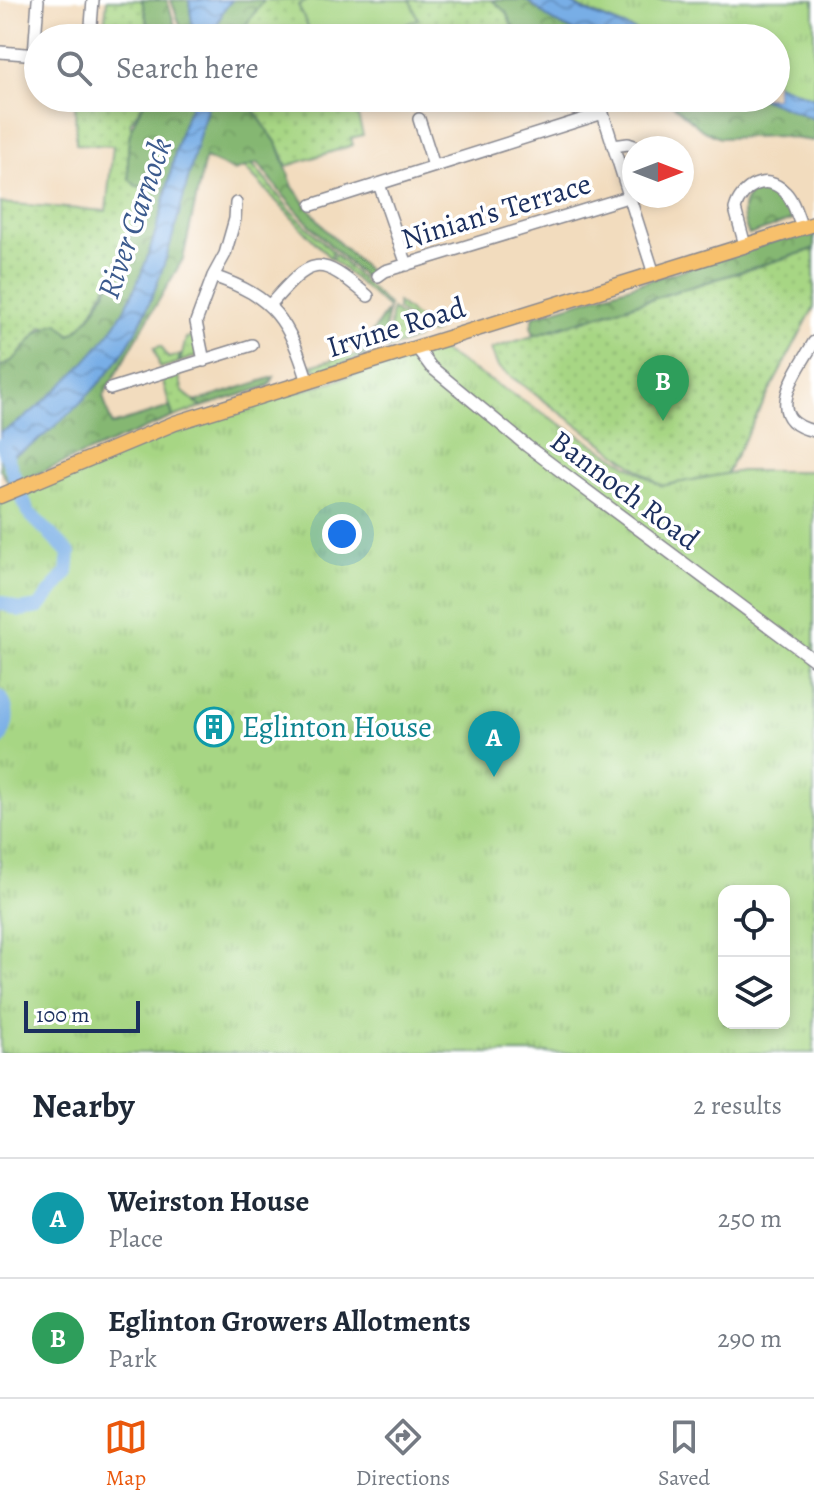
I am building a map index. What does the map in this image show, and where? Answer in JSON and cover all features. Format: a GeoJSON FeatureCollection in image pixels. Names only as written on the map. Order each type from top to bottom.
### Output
{"type":"FeatureCollection","features":[{"type":"Feature","properties":{"kind":"main road","name":"Irvine Road"},"geometry":{"type":"LineString","coordinates":[[0,496],[155,430],[808,226]]}},
{"type":"Feature","properties":{"kind":"street"},"geometry":{"type":"LineString","coordinates":[[37,24],[38,0]]}},
{"type":"Feature","properties":{"kind":"street"},"geometry":{"type":"LineString","coordinates":[[91,24],[93,0]]}},
{"type":"Feature","properties":{"kind":"street"},"geometry":{"type":"LineString","coordinates":[[0,52],[24,54]]}},
{"type":"Feature","properties":{"kind":"street"},"geometry":{"type":"LineString","coordinates":[[312,205],[603,113],[622,169]]}},
{"type":"Feature","properties":{"kind":"street"},"geometry":{"type":"LineString","coordinates":[[419,119],[434,166]]}},
{"type":"Feature","properties":{"kind":"street"},"geometry":{"type":"LineString","coordinates":[[613,146],[622,145]]}},
{"type":"Feature","properties":{"kind":"street"},"geometry":{"type":"LineString","coordinates":[[745,245],[735,209],[743,191],[760,182],[779,186],[787,193],[808,226]]}},
{"type":"Feature","properties":{"kind":"street"},"geometry":{"type":"LineString","coordinates":[[379,184],[407,265]]}},
{"type":"Feature","properties":{"kind":"street","name":"Ninian's Terrace"},"geometry":{"type":"LineString","coordinates":[[378,276],[622,198]]}},
{"type":"Feature","properties":{"kind":"street"},"geometry":{"type":"LineString","coordinates":[[204,361],[196,322],[213,276],[225,254],[236,203]]}},
{"type":"Feature","properties":{"kind":"street"},"geometry":{"type":"LineString","coordinates":[[636,208],[654,274]]}},
{"type":"Feature","properties":{"kind":"street"},"geometry":{"type":"LineString","coordinates":[[269,306],[293,279],[307,269],[320,266],[339,271],[368,296]]}},
{"type":"Feature","properties":{"kind":"street"},"geometry":{"type":"LineString","coordinates":[[213,276],[250,290],[269,306],[288,329],[308,382]]}},
{"type":"Feature","properties":{"kind":"street"},"geometry":{"type":"LineString","coordinates":[[814,342],[786,399],[786,413],[790,421],[797,427],[814,431]]}},
{"type":"Feature","properties":{"kind":"street"},"geometry":{"type":"LineString","coordinates":[[110,389],[252,345]]}},
{"type":"Feature","properties":{"kind":"street","name":"Bannoch Road"},"geometry":{"type":"LineString","coordinates":[[417,348],[431,367],[527,446],[814,660]]}},
{"type":"Feature","properties":{"kind":"green space"},"geometry":{"type":"Polygon","coordinates":[[[107,0],[142,0],[147,24],[104,24],[107,0]]]}},
{"type":"Feature","properties":{"kind":"green space"},"geometry":{"type":"Polygon","coordinates":[[[142,0],[167,0],[175,24],[147,24],[142,0]]]}},
{"type":"Feature","properties":{"kind":"green space"},"geometry":{"type":"Polygon","coordinates":[[[171,0],[189,0],[192,24],[180,24],[171,0]]]}},
{"type":"Feature","properties":{"kind":"green space"},"geometry":{"type":"Polygon","coordinates":[[[232,0],[264,0],[246,24],[218,24],[232,0]]]}},
{"type":"Feature","properties":{"kind":"green space"},"geometry":{"type":"Polygon","coordinates":[[[264,0],[492,0],[506,12],[511,24],[246,24],[264,0]]]}},
{"type":"Feature","properties":{"kind":"green space"},"geometry":{"type":"Polygon","coordinates":[[[309,0],[410,0],[418,19],[407,24],[307,24],[298,5],[309,0]]]}},
{"type":"Feature","properties":{"kind":"green space"},"geometry":{"type":"Polygon","coordinates":[[[492,0],[527,0],[559,24],[511,24],[506,12],[492,0]]]}},
{"type":"Feature","properties":{"kind":"green space"},"geometry":{"type":"Polygon","coordinates":[[[567,0],[814,0],[814,98],[790,89],[790,24],[619,24],[567,0]]]}},
{"type":"Feature","properties":{"kind":"green space"},"geometry":{"type":"Polygon","coordinates":[[[790,109],[814,119],[814,141],[777,136],[720,138],[702,130],[681,112],[790,112],[790,109]]]}},
{"type":"Feature","properties":{"kind":"green space"},"geometry":{"type":"Polygon","coordinates":[[[75,112],[137,112],[130,123],[150,185],[120,261],[83,328],[70,335],[42,326],[13,362],[0,367],[0,203],[106,211],[113,146],[76,144],[75,112]]]}},
{"type":"Feature","properties":{"kind":"green space"},"geometry":{"type":"Polygon","coordinates":[[[139,112],[189,112],[145,265],[124,310],[95,351],[29,415],[0,432],[0,367],[10,362],[48,326],[59,323],[70,335],[83,325],[117,267],[150,186],[136,186],[129,179],[128,145],[139,112]]]}},
{"type":"Feature","properties":{"kind":"green space"},"geometry":{"type":"Polygon","coordinates":[[[206,112],[255,112],[278,145],[293,187],[326,230],[370,273],[365,278],[336,251],[295,209],[258,163],[234,171],[205,158],[183,259],[103,396],[112,425],[170,407],[173,417],[10,485],[0,469],[0,457],[12,456],[36,443],[119,358],[206,112]]]}},
{"type":"Feature","properties":{"kind":"green space"},"geometry":{"type":"Polygon","coordinates":[[[255,112],[357,112],[363,135],[351,138],[353,145],[287,166],[278,145],[255,112]]]}},
{"type":"Feature","properties":{"kind":"green space"},"geometry":{"type":"Polygon","coordinates":[[[253,165],[291,211],[333,252],[330,258],[244,167],[253,165]]]}},
{"type":"Feature","properties":{"kind":"green space"},"geometry":{"type":"Polygon","coordinates":[[[762,189],[779,194],[792,220],[749,235],[743,208],[748,196],[762,189]]]}},
{"type":"Feature","properties":{"kind":"green space"},"geometry":{"type":"Polygon","coordinates":[[[814,229],[814,249],[534,335],[531,326],[534,316],[814,229]]]}},
{"type":"Feature","properties":{"kind":"green space"},"geometry":{"type":"Polygon","coordinates":[[[814,249],[814,307],[726,474],[661,486],[498,367],[491,349],[814,249]]]}},
{"type":"Feature","properties":{"kind":"green space"},"geometry":{"type":"Polygon","coordinates":[[[335,254],[389,306],[388,308],[332,259],[335,254]]]}},
{"type":"Feature","properties":{"kind":"green space"},"geometry":{"type":"Polygon","coordinates":[[[397,302],[435,332],[430,334],[398,310],[397,302]]]}},
{"type":"Feature","properties":{"kind":"green space"},"geometry":{"type":"Polygon","coordinates":[[[388,309],[384,338],[380,338],[369,355],[357,355],[388,309]]]}},
{"type":"Feature","properties":{"kind":"green space"},"geometry":{"type":"Polygon","coordinates":[[[392,309],[417,329],[418,338],[387,350],[392,309]]]}},
{"type":"Feature","properties":{"kind":"green space"},"geometry":{"type":"Polygon","coordinates":[[[195,336],[197,356],[180,362],[186,338],[195,336]]]}},
{"type":"Feature","properties":{"kind":"green space"},"geometry":{"type":"Polygon","coordinates":[[[161,346],[168,358],[180,355],[178,363],[160,368],[154,348],[161,346]]]}},
{"type":"Feature","properties":{"kind":"green space"},"geometry":{"type":"Polygon","coordinates":[[[439,349],[661,486],[741,471],[814,471],[814,1053],[0,1053],[0,503],[168,431],[439,349]]]}},
{"type":"Feature","properties":{"kind":"green space"},"geometry":{"type":"Polygon","coordinates":[[[349,355],[369,355],[320,371],[310,366],[349,355]]]}},
{"type":"Feature","properties":{"kind":"green space"},"geometry":{"type":"Polygon","coordinates":[[[178,373],[183,392],[202,407],[173,417],[162,378],[178,373]]]}},
{"type":"Feature","properties":{"kind":"green space"},"geometry":{"type":"Polygon","coordinates":[[[274,377],[269,386],[202,407],[195,402],[274,377]]]}},
{"type":"Feature","properties":{"kind":"water"},"geometry":{"type":"Polygon","coordinates":[[[189,0],[232,0],[218,24],[192,24],[189,0]]]}},
{"type":"Feature","properties":{"kind":"water"},"geometry":{"type":"Polygon","coordinates":[[[527,0],[567,0],[582,10],[618,24],[559,24],[527,0]]]}},
{"type":"Feature","properties":{"kind":"water"},"geometry":{"type":"Polygon","coordinates":[[[790,89],[814,98],[814,119],[790,109],[790,89]]]}},
{"type":"Feature","properties":{"kind":"water"},"geometry":{"type":"Polygon","coordinates":[[[189,112],[206,112],[164,266],[137,329],[107,374],[70,413],[34,444],[0,457],[0,432],[28,415],[76,371],[95,351],[124,310],[154,239],[179,138],[189,112]]]}},
{"type":"Feature","properties":{"kind":"waterway"},"geometry":{"type":"LineString","coordinates":[[0,602],[20,610],[39,607],[67,572],[69,553],[28,512],[2,444]]}},
{"type":"Feature","properties":{"kind":"waterway"},"geometry":{"type":"LineString","coordinates":[[0,697],[7,718],[0,738]]}},
{"type":"Feature","properties":{"kind":"place","name":"Eglinton Growers Allotments"},"geometry":{"type":"Point","coordinates":[663,421]}},
{"type":"Feature","properties":{"kind":"place","name":"Eglinton House"},"geometry":{"type":"Point","coordinates":[214,727]}},
{"type":"Feature","properties":{"kind":"place","name":"Weirston House"},"geometry":{"type":"Point","coordinates":[494,777]}},
{"type":"Feature","properties":{"kind":"water label","name":"River Garnock"},"geometry":{"type":"Point","coordinates":[134,218]}}]}
